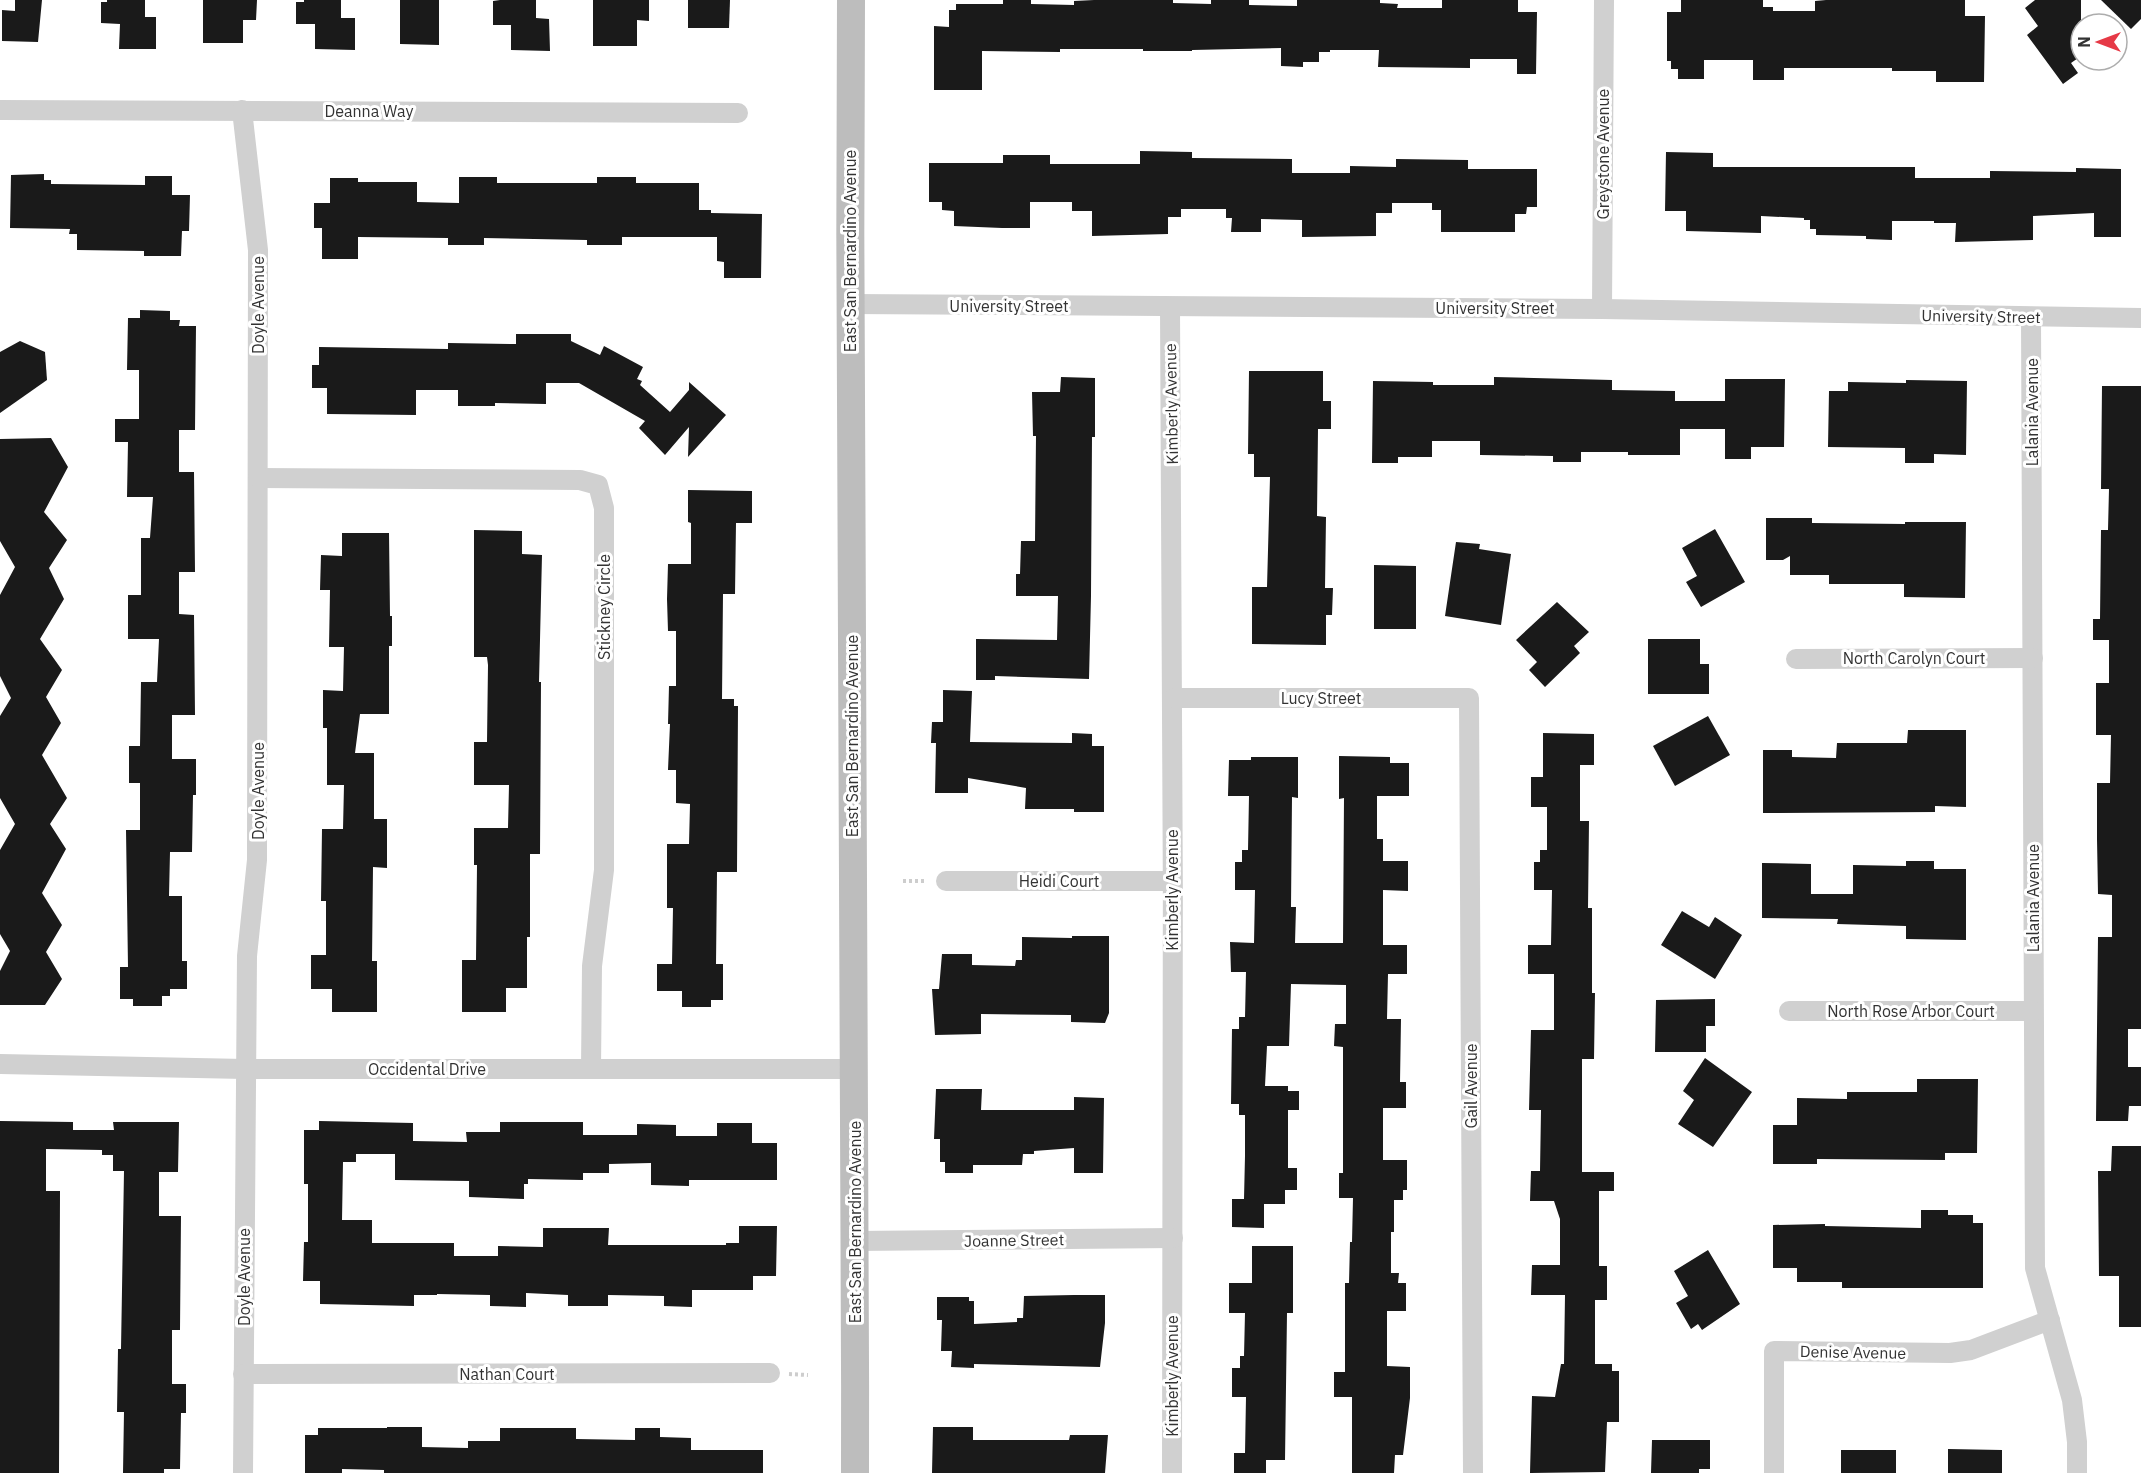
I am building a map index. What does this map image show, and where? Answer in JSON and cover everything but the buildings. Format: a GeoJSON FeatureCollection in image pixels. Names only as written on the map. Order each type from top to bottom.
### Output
{"type":"FeatureCollection","features":[{"type":"Feature","properties":{"kind":"street","name":"East San Bernardino Avenue"},"geometry":{"type":"LineString","coordinates":[[851,0],[849,304],[855,1473]]}},
{"type":"Feature","properties":{"kind":"street","name":"Greystone Avenue"},"geometry":{"type":"LineString","coordinates":[[1602,309],[1604,0]]}},
{"type":"Feature","properties":{"kind":"street","name":"Deanna Way"},"geometry":{"type":"LineString","coordinates":[[0,110],[738,113]]}},
{"type":"Feature","properties":{"kind":"street","name":"Doyle Avenue"},"geometry":{"type":"LineString","coordinates":[[242,110],[258,250],[257,860],[247,956],[243,1473]]}},
{"type":"Feature","properties":{"kind":"street","name":"University Street"},"geometry":{"type":"LineString","coordinates":[[849,304],[1602,309],[2141,318]]}},
{"type":"Feature","properties":{"kind":"street","name":"Kimberly Avenue"},"geometry":{"type":"LineString","coordinates":[[1170,307],[1174,699],[1172,1473]]}},
{"type":"Feature","properties":{"kind":"street","name":"Lalania Avenue"},"geometry":{"type":"LineString","coordinates":[[2031,317],[2035,1268],[2072,1400],[2077,1442],[2077,1473]]}},
{"type":"Feature","properties":{"kind":"street","name":"Stickney Circle"},"geometry":{"type":"LineString","coordinates":[[258,478],[580,480],[598,485],[604,508],[604,870],[592,966],[591,1069]]}},
{"type":"Feature","properties":{"kind":"street","name":"North Carolyn Court"},"geometry":{"type":"LineString","coordinates":[[1796,659],[2032,658]]}},
{"type":"Feature","properties":{"kind":"street","name":"Lucy Street"},"geometry":{"type":"LineString","coordinates":[[1174,699],[1469,699]]}},
{"type":"Feature","properties":{"kind":"street","name":"Gail Avenue"},"geometry":{"type":"LineString","coordinates":[[1469,699],[1473,1473]]}},
{"type":"Feature","properties":{"kind":"street","name":"Heidi Court"},"geometry":{"type":"LineString","coordinates":[[946,881],[1172,881]]}},
{"type":"Feature","properties":{"kind":"street","name":"North Rose Arbor Court"},"geometry":{"type":"LineString","coordinates":[[1789,1011],[2033,1011]]}},
{"type":"Feature","properties":{"kind":"street","name":"Occidental Drive"},"geometry":{"type":"LineString","coordinates":[[0,1064],[245,1070],[854,1069]]}},
{"type":"Feature","properties":{"kind":"street","name":"Joanne Street"},"geometry":{"type":"LineString","coordinates":[[855,1241],[1173,1238]]}},
{"type":"Feature","properties":{"kind":"street","name":"Denise Avenue"},"geometry":{"type":"LineString","coordinates":[[1774,1473],[1774,1351],[1950,1353],[1971,1350],[2050,1320]]}},
{"type":"Feature","properties":{"kind":"street","name":"Nathan Court"},"geometry":{"type":"LineString","coordinates":[[243,1374],[771,1373]]}}]}
